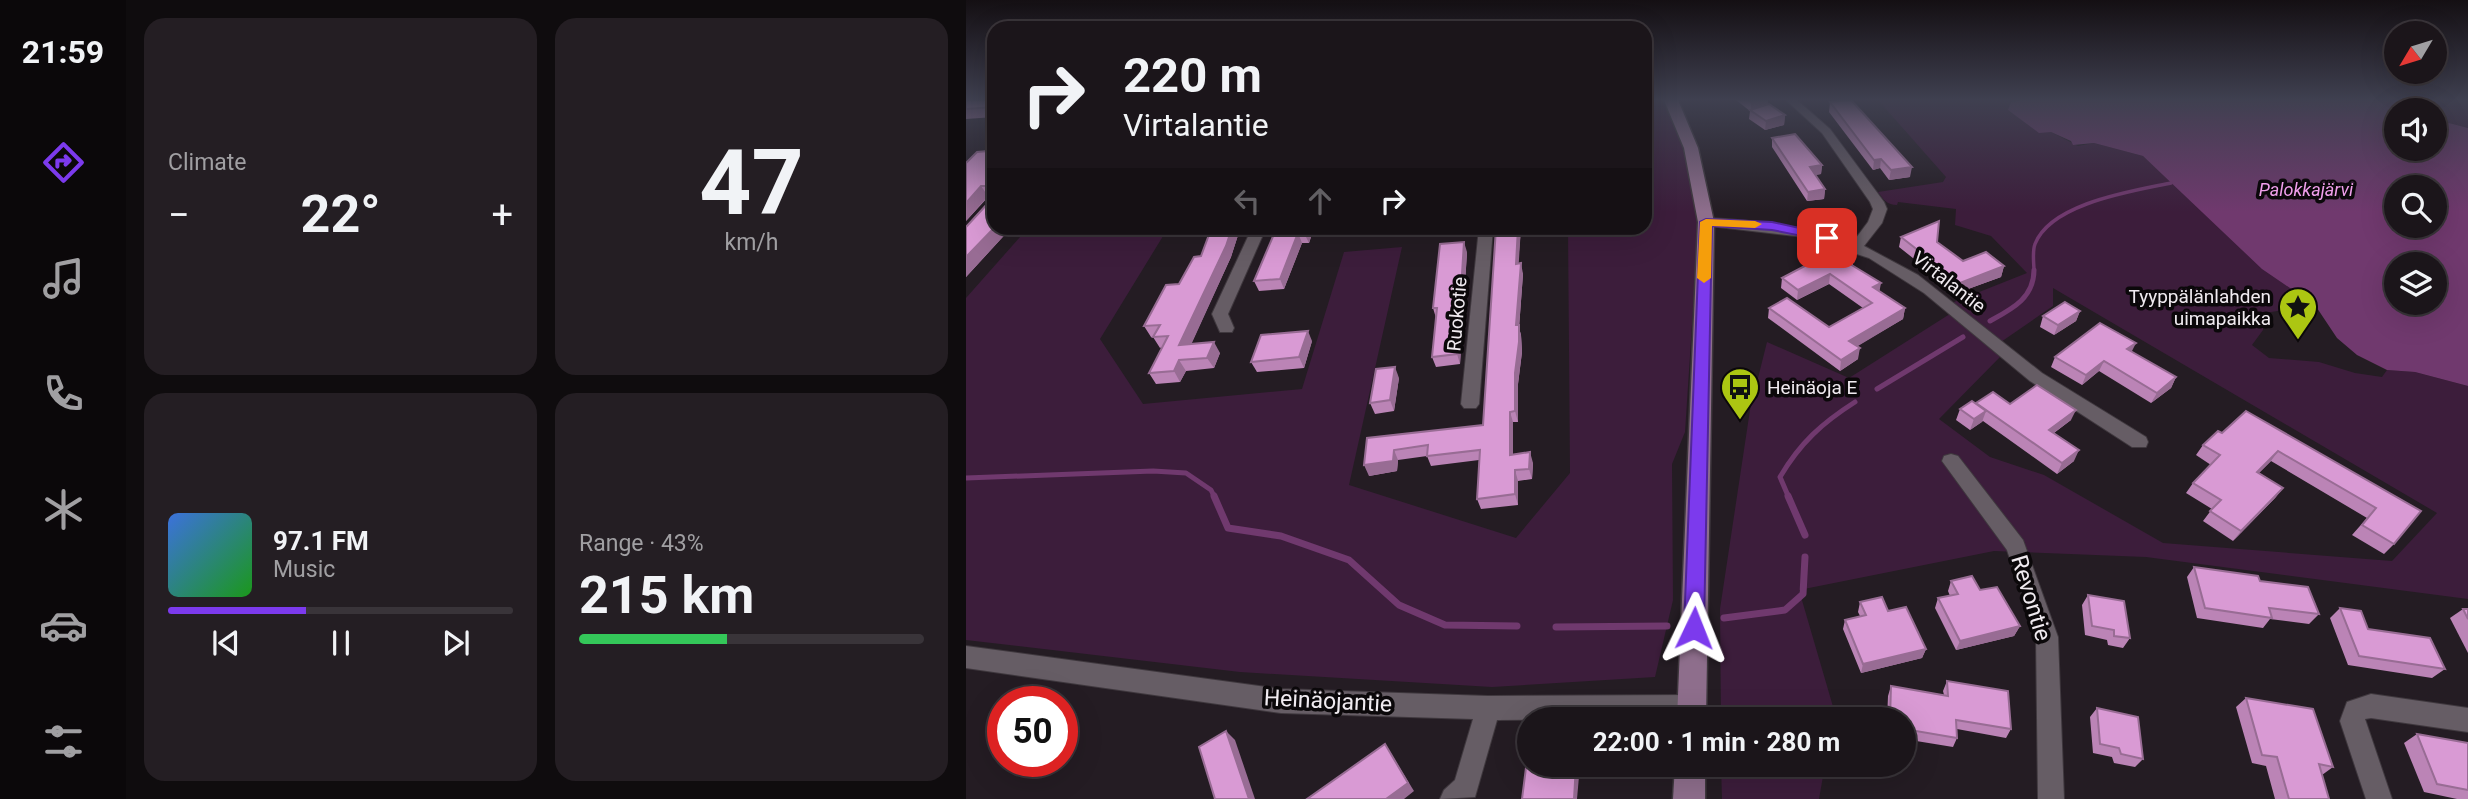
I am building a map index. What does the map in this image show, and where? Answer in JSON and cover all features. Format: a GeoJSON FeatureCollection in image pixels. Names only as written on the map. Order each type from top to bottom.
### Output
{"type":"FeatureCollection","features":[{"type":"Feature","properties":{"kind":"main road"},"geometry":{"type":"LineString","coordinates":[[1687,137],[1706,222],[1692,707]]}},
{"type":"Feature","properties":{"kind":"main road"},"geometry":{"type":"LineString","coordinates":[[1689,799],[1690,777]]}},
{"type":"Feature","properties":{"kind":"street"},"geometry":{"type":"LineString","coordinates":[[1831,137],[1880,209],[1875,223],[1856,247]]}},
{"type":"Feature","properties":{"kind":"street","name":"Virtalantie"},"geometry":{"type":"LineString","coordinates":[[1706,222],[1787,228],[1856,247],[1898,268],[2030,373],[2139,442]]}},
{"type":"Feature","properties":{"kind":"street"},"geometry":{"type":"LineString","coordinates":[[1226,328],[1220,314],[1256,235]]}},
{"type":"Feature","properties":{"kind":"street","name":"Ruokotie"},"geometry":{"type":"LineString","coordinates":[[1470,404],[1485,235]]}},
{"type":"Feature","properties":{"kind":"street","name":"Revontie"},"geometry":{"type":"LineString","coordinates":[[1951,461],[2015,546],[2046,637],[2051,799]]}},
{"type":"Feature","properties":{"kind":"street","name":"Heinäojantie"},"geometry":{"type":"LineString","coordinates":[[966,657],[978,656],[1281,701],[1517,709]]}},
{"type":"Feature","properties":{"kind":"street"},"geometry":{"type":"LineString","coordinates":[[2379,799],[2352,721],[2356,710],[2371,706],[2468,720]]}},
{"type":"Feature","properties":{"kind":"street"},"geometry":{"type":"LineString","coordinates":[[1452,799],[1466,788],[1488,708]]}},
{"type":"Feature","properties":{"kind":"shaded area"},"geometry":{"type":"Polygon","coordinates":[[[1652,137],[1681,137],[1695,186],[1698,233],[1685,432],[1672,464],[1673,600],[1655,677],[1492,687],[1240,672],[966,640],[966,298],[1022,235],[1164,235],[1100,339],[1143,404],[1302,389],[1344,252],[1402,247],[1349,485],[1516,538],[1570,473],[1568,235],[1652,235],[1652,137]]]}},
{"type":"Feature","properties":{"kind":"shaded area"},"geometry":{"type":"Polygon","coordinates":[[[1911,137],[2061,137],[2078,146],[2094,143],[2143,156],[2295,291],[2315,305],[2265,313],[2263,330],[2252,345],[2269,358],[2319,362],[2355,373],[2382,377],[2387,370],[2415,372],[2468,386],[2468,599],[2146,557],[1994,551],[1799,590],[1833,707],[1721,707],[1720,609],[1750,410],[1767,342],[1849,378],[1953,312],[2002,355],[1939,419],[1990,457],[2044,475],[2163,543],[2392,561],[2437,513],[2053,288],[2053,306],[1998,344],[1949,304],[2027,273],[1991,236],[1955,225],[1956,209],[1898,202],[1894,205],[1888,203],[1878,192],[1943,182],[1946,177],[1911,137]]]}},
{"type":"Feature","properties":{"kind":"shaded area"},"geometry":{"type":"Polygon","coordinates":[[[1721,777],[1823,777],[1819,799],[1722,799],[1721,777]]]}},
{"type":"Feature","properties":{"kind":"water","name":"Palokkajärvi"},"geometry":{"type":"Polygon","coordinates":[[[2063,137],[2384,137],[2384,161],[2447,161],[2447,137],[2468,137],[2468,386],[2415,372],[2387,370],[2357,355],[2337,338],[2315,305],[2262,269],[2143,156],[2094,143],[2073,145],[2063,137]]]}},
{"type":"Feature","properties":{"kind":"building"},"geometry":{"type":"Polygon","coordinates":[[[1798,137],[1822,165],[1810,167],[1825,189],[1808,192],[1772,138],[1798,137]]]}},
{"type":"Feature","properties":{"kind":"building"},"geometry":{"type":"Polygon","coordinates":[[[1857,137],[1885,137],[1912,167],[1891,170],[1881,159],[1874,160],[1857,137]]]}},
{"type":"Feature","properties":{"kind":"building"},"geometry":{"type":"Polygon","coordinates":[[[987,151],[987,186],[981,186],[966,203],[966,163],[977,152],[987,151]]]}},
{"type":"Feature","properties":{"kind":"building"},"geometry":{"type":"Polygon","coordinates":[[[987,204],[987,235],[966,257],[966,227],[987,204]]]}},
{"type":"Feature","properties":{"kind":"building"},"geometry":{"type":"Polygon","coordinates":[[[1939,221],[1937,242],[1963,261],[1986,252],[2004,266],[1960,283],[1901,237],[1939,221]]]}},
{"type":"Feature","properties":{"kind":"building"},"geometry":{"type":"Polygon","coordinates":[[[1209,235],[1230,235],[1179,345],[1214,342],[1207,358],[1179,360],[1174,371],[1149,373],[1168,336],[1153,337],[1160,325],[1144,326],[1166,285],[1179,284],[1194,257],[1201,256],[1209,235]]]}},
{"type":"Feature","properties":{"kind":"building"},"geometry":{"type":"Polygon","coordinates":[[[1274,235],[1297,235],[1280,279],[1254,281],[1274,235]]]}},
{"type":"Feature","properties":{"kind":"building"},"geometry":{"type":"Polygon","coordinates":[[[1496,235],[1518,235],[1516,264],[1521,263],[1516,325],[1519,325],[1519,342],[1515,373],[1515,411],[1510,412],[1510,455],[1530,452],[1529,469],[1515,470],[1515,494],[1477,499],[1480,450],[1427,456],[1428,445],[1394,450],[1393,461],[1364,465],[1367,438],[1483,425],[1496,235]]]}},
{"type":"Feature","properties":{"kind":"building"},"geometry":{"type":"Polygon","coordinates":[[[1464,242],[1457,354],[1432,357],[1437,308],[1433,308],[1440,244],[1464,242]]]}},
{"type":"Feature","properties":{"kind":"building"},"geometry":{"type":"Polygon","coordinates":[[[1835,250],[1853,262],[1850,264],[1881,283],[1873,287],[1905,308],[1849,341],[1860,348],[1841,360],[1769,308],[1787,298],[1829,327],[1872,303],[1830,274],[1798,290],[1782,278],[1835,250]]]}},
{"type":"Feature","properties":{"kind":"building"},"geometry":{"type":"Polygon","coordinates":[[[2065,302],[2080,311],[2058,325],[2043,316],[2065,302]]]}},
{"type":"Feature","properties":{"kind":"building"},"geometry":{"type":"Polygon","coordinates":[[[2100,323],[2136,343],[2127,349],[2176,377],[2157,393],[2104,361],[2086,375],[2055,357],[2100,323]]]}},
{"type":"Feature","properties":{"kind":"building"},"geometry":{"type":"Polygon","coordinates":[[[1308,331],[1299,357],[1251,362],[1261,335],[1308,331]]]}},
{"type":"Feature","properties":{"kind":"building"},"geometry":{"type":"Polygon","coordinates":[[[1395,367],[1390,400],[1370,403],[1376,369],[1395,367]]]}},
{"type":"Feature","properties":{"kind":"building"},"geometry":{"type":"Polygon","coordinates":[[[2037,385],[2076,410],[2049,430],[2079,450],[2062,463],[1976,403],[1993,392],[2010,404],[2037,385]]]}},
{"type":"Feature","properties":{"kind":"building"},"geometry":{"type":"Polygon","coordinates":[[[1972,401],[1986,411],[1974,419],[1960,409],[1972,401]]]}},
{"type":"Feature","properties":{"kind":"building"},"geometry":{"type":"Polygon","coordinates":[[[2246,411],[2421,511],[2394,544],[2362,525],[2376,508],[2278,451],[2257,472],[2283,488],[2241,531],[2210,511],[2221,500],[2193,483],[2220,455],[2203,445],[2218,431],[2222,433],[2246,411]]]}},
{"type":"Feature","properties":{"kind":"building"},"geometry":{"type":"Polygon","coordinates":[[[2194,567],[2258,576],[2260,581],[2308,587],[2319,614],[2269,608],[2272,618],[2205,608],[2194,567]]]}},
{"type":"Feature","properties":{"kind":"building"},"geometry":{"type":"Polygon","coordinates":[[[1972,576],[1980,590],[1997,587],[2020,626],[1960,641],[1938,598],[1958,594],[1951,581],[1972,576]]]}},
{"type":"Feature","properties":{"kind":"building"},"geometry":{"type":"Polygon","coordinates":[[[2088,595],[2124,601],[2130,638],[2114,636],[2114,630],[2092,626],[2088,595]]]}},
{"type":"Feature","properties":{"kind":"building"},"geometry":{"type":"Polygon","coordinates":[[[1882,597],[1888,611],[1906,607],[1926,649],[1863,664],[1845,620],[1866,615],[1860,602],[1882,597]]]}},
{"type":"Feature","properties":{"kind":"building"},"geometry":{"type":"Polygon","coordinates":[[[2340,608],[2361,611],[2368,629],[2430,638],[2445,669],[2359,656],[2340,608]]]}},
{"type":"Feature","properties":{"kind":"building"},"geometry":{"type":"Polygon","coordinates":[[[1947,681],[2008,691],[2011,729],[1956,720],[1957,738],[1916,731],[1916,707],[1890,707],[1891,686],[1948,696],[1947,681]]]}},
{"type":"Feature","properties":{"kind":"building"},"geometry":{"type":"Polygon","coordinates":[[[2246,698],[2313,709],[2333,767],[2319,764],[2329,799],[2289,799],[2277,757],[2262,755],[2246,698]]]}},
{"type":"Feature","properties":{"kind":"building"},"geometry":{"type":"Polygon","coordinates":[[[2097,708],[2138,717],[2143,759],[2121,754],[2119,748],[2100,744],[2097,708]]]}},
{"type":"Feature","properties":{"kind":"building"},"geometry":{"type":"Polygon","coordinates":[[[1226,731],[1249,799],[1215,799],[1199,747],[1226,731]]]}},
{"type":"Feature","properties":{"kind":"building"},"geometry":{"type":"Polygon","coordinates":[[[2417,734],[2468,743],[2468,790],[2437,784],[2417,734]]]}},
{"type":"Feature","properties":{"kind":"building"},"geometry":{"type":"Polygon","coordinates":[[[1385,744],[1408,783],[1386,799],[1307,799],[1385,744]]]}},
{"type":"Feature","properties":{"kind":"building"},"geometry":{"type":"Polygon","coordinates":[[[1525,777],[1575,777],[1574,799],[1522,799],[1525,777]]]}},
{"type":"Feature","properties":{"kind":"waterway"},"geometry":{"type":"LineString","coordinates":[[2034,270],[2035,244],[2044,230],[2058,218],[2095,201],[2171,183]]}},
{"type":"Feature","properties":{"kind":"waterway"},"geometry":{"type":"LineString","coordinates":[[1990,321],[2020,302],[2030,288],[2034,270]]}},
{"type":"Feature","properties":{"kind":"waterway"},"geometry":{"type":"LineString","coordinates":[[1877,389],[1963,337]]}},
{"type":"Feature","properties":{"kind":"waterway"},"geometry":{"type":"LineString","coordinates":[[1789,498],[1780,477],[1788,465],[1813,435],[1855,402]]}},
{"type":"Feature","properties":{"kind":"waterway"},"geometry":{"type":"LineString","coordinates":[[966,478],[1153,471],[1186,473],[1211,490],[1214,496]]}},
{"type":"Feature","properties":{"kind":"waterway"},"geometry":{"type":"LineString","coordinates":[[1214,496],[1228,528],[1281,536],[1349,560],[1399,605],[1445,625],[1517,626]]}},
{"type":"Feature","properties":{"kind":"waterway"},"geometry":{"type":"LineString","coordinates":[[1788,496],[1805,535]]}},
{"type":"Feature","properties":{"kind":"waterway"},"geometry":{"type":"LineString","coordinates":[[1724,618],[1785,610],[1803,594],[1805,557]]}},
{"type":"Feature","properties":{"kind":"waterway"},"geometry":{"type":"LineString","coordinates":[[1556,627],[1667,626]]}},
{"type":"Feature","properties":{"kind":"slow traffic"},"geometry":{"type":"LineString","coordinates":[[1704,278],[1706,222],[1755,224]]}},
{"type":"Feature","properties":{"kind":"place","name":"Tyyppälänlahden uimapaikka"},"geometry":{"type":"Point","coordinates":[2298,341]}},
{"type":"Feature","properties":{"kind":"place","name":"Heinäoja E"},"geometry":{"type":"Point","coordinates":[1740,421]}},
{"type":"Feature","properties":{"kind":"route"},"geometry":{"type":"LineString","coordinates":[[1694,628],[1706,222],[1772,226],[1827,238]]}}]}
